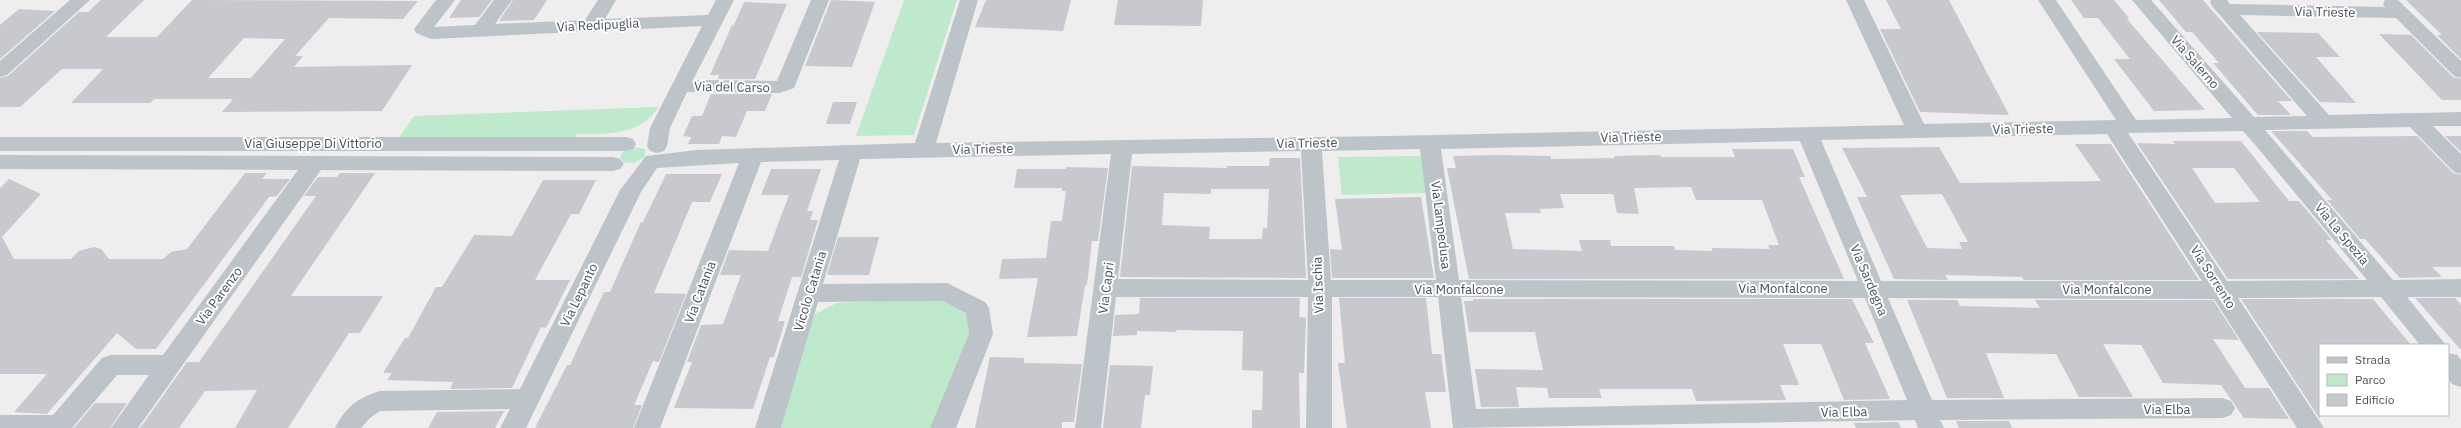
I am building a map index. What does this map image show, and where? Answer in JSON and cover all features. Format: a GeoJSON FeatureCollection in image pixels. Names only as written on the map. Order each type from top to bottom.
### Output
{"type":"FeatureCollection","features":[{"type":"Feature","properties":{"kind":"street"},"geometry":{"type":"LineString","coordinates":[[0,71],[81,0]]}},
{"type":"Feature","properties":{"kind":"street","name":"Via Redipuglia"},"geometry":{"type":"LineString","coordinates":[[446,0],[423,29],[430,33],[715,20]]}},
{"type":"Feature","properties":{"kind":"street"},"geometry":{"type":"LineString","coordinates":[[481,30],[503,0]]}},
{"type":"Feature","properties":{"kind":"street"},"geometry":{"type":"LineString","coordinates":[[592,25],[607,0]]}},
{"type":"Feature","properties":{"kind":"street","name":"Via Lepanto"},"geometry":{"type":"LineString","coordinates":[[513,428],[631,190],[654,155],[660,128],[667,111],[725,0]]}},
{"type":"Feature","properties":{"kind":"street","name":"Via del Carso"},"geometry":{"type":"LineString","coordinates":[[681,86],[780,87],[787,84],[820,0]]}},
{"type":"Feature","properties":{"kind":"street"},"geometry":{"type":"LineString","coordinates":[[923,150],[969,0]]}},
{"type":"Feature","properties":{"kind":"street"},"geometry":{"type":"LineString","coordinates":[[1855,0],[1917,131]]}},
{"type":"Feature","properties":{"kind":"street"},"geometry":{"type":"LineString","coordinates":[[2047,0],[2122,126]]}},
{"type":"Feature","properties":{"kind":"street","name":"Via Salerno"},"geometry":{"type":"LineString","coordinates":[[2141,0],[2249,124]]}},
{"type":"Feature","properties":{"kind":"street"},"geometry":{"type":"LineString","coordinates":[[2388,0],[2461,72]]}},
{"type":"Feature","properties":{"kind":"street","name":"Via Trieste"},"geometry":{"type":"LineString","coordinates":[[2221,5],[2323,121]]}},
{"type":"Feature","properties":{"kind":"street","name":"Via Trieste"},"geometry":{"type":"LineString","coordinates":[[2221,5],[2402,13]]}},
{"type":"Feature","properties":{"kind":"street","name":"Via Lepanto"},"geometry":{"type":"LineString","coordinates":[[616,166],[612,156],[632,142],[667,111]]}},
{"type":"Feature","properties":{"kind":"street","name":"Via Trieste"},"geometry":{"type":"LineString","coordinates":[[654,155],[752,157],[923,150],[1430,142],[1807,132],[2461,119]]}},
{"type":"Feature","properties":{"kind":"street"},"geometry":{"type":"LineString","coordinates":[[2415,120],[2461,167]]}},
{"type":"Feature","properties":{"kind":"street","name":"Via La Spezia"},"geometry":{"type":"LineString","coordinates":[[2249,124],[2389,289],[2433,344]]}},
{"type":"Feature","properties":{"kind":"street","name":"Via Sorrento"},"geometry":{"type":"LineString","coordinates":[[2122,126],[2222,290],[2311,428]]}},
{"type":"Feature","properties":{"kind":"street","name":"Via Sardegna"},"geometry":{"type":"LineString","coordinates":[[1807,132],[1927,419]]}},
{"type":"Feature","properties":{"kind":"street","name":"Via Giuseppe Di Vittorio"},"geometry":{"type":"LineString","coordinates":[[0,144],[649,141],[654,155],[631,170],[616,166],[0,162]]}},
{"type":"Feature","properties":{"kind":"street","name":"Via Lampedusa"},"geometry":{"type":"LineString","coordinates":[[1430,142],[1466,424]]}},
{"type":"Feature","properties":{"kind":"street","name":"Via Ischia"},"geometry":{"type":"LineString","coordinates":[[1311,143],[1320,290],[1319,428]]}},
{"type":"Feature","properties":{"kind":"street","name":"Via Capri"},"geometry":{"type":"LineString","coordinates":[[1088,428],[1122,147]]}},
{"type":"Feature","properties":{"kind":"street","name":"Vicolo Catania"},"geometry":{"type":"LineString","coordinates":[[768,428],[811,292],[851,154]]}},
{"type":"Feature","properties":{"kind":"street","name":"Via Catania"},"geometry":{"type":"LineString","coordinates":[[647,428],[752,157]]}},
{"type":"Feature","properties":{"kind":"street","name":"Via Parenzo"},"geometry":{"type":"LineString","coordinates":[[124,428],[314,164]]}},
{"type":"Feature","properties":{"kind":"street"},"geometry":{"type":"LineString","coordinates":[[616,166],[631,190]]}},
{"type":"Feature","properties":{"kind":"street","name":"Via Monfalcone"},"geometry":{"type":"LineString","coordinates":[[1106,288],[1320,290],[1873,288],[2222,290],[2461,288]]}},
{"type":"Feature","properties":{"kind":"street"},"geometry":{"type":"LineString","coordinates":[[811,292],[947,292],[977,308],[981,334],[943,428]]}},
{"type":"Feature","properties":{"kind":"street"},"geometry":{"type":"LineString","coordinates":[[2449,363],[2461,377]]}},
{"type":"Feature","properties":{"kind":"street"},"geometry":{"type":"LineString","coordinates":[[0,425],[59,427],[111,365],[170,365]]}},
{"type":"Feature","properties":{"kind":"street"},"geometry":{"type":"LineString","coordinates":[[353,420],[372,403],[380,401],[527,399]]}},
{"type":"Feature","properties":{"kind":"street","name":"Via Elba"},"geometry":{"type":"LineString","coordinates":[[1466,424],[1927,419],[2222,408]]}},
{"type":"Feature","properties":{"kind":"green space"},"geometry":{"type":"Polygon","coordinates":[[[904,0],[957,0],[914,135],[856,136],[904,0]]]}},
{"type":"Feature","properties":{"kind":"green space"},"geometry":{"type":"Polygon","coordinates":[[[658,107],[651,116],[632,128],[610,133],[577,134],[574,139],[399,138],[414,116],[658,107]]]}},
{"type":"Feature","properties":{"kind":"green space"},"geometry":{"type":"Polygon","coordinates":[[[634,147],[645,149],[645,157],[634,163],[623,162],[620,158],[623,152],[634,147]]]}},
{"type":"Feature","properties":{"kind":"green space"},"geometry":{"type":"Polygon","coordinates":[[[1421,156],[1428,193],[1342,195],[1338,157],[1421,156]]]}},
{"type":"Feature","properties":{"kind":"green space"},"geometry":{"type":"Polygon","coordinates":[[[940,298],[971,314],[974,329],[936,428],[778,428],[809,317],[837,303],[940,298]]]}},
{"type":"Feature","properties":{"kind":"building"},"geometry":{"type":"Polygon","coordinates":[[[101,0],[144,0],[106,37],[157,37],[192,0],[418,1],[403,19],[329,18],[295,56],[303,56],[294,67],[412,65],[382,111],[222,112],[233,99],[154,99],[150,103],[71,103],[103,69],[62,69],[20,107],[0,107],[0,78],[8,76],[79,12],[88,12],[101,0]],[[244,38],[208,78],[251,78],[285,39],[244,38]]]}},
{"type":"Feature","properties":{"kind":"building"},"geometry":{"type":"Polygon","coordinates":[[[461,0],[492,0],[479,17],[449,18],[461,0]]]}},
{"type":"Feature","properties":{"kind":"building"},"geometry":{"type":"Polygon","coordinates":[[[513,0],[547,0],[534,20],[499,21],[513,0]]]}},
{"type":"Feature","properties":{"kind":"building"},"geometry":{"type":"Polygon","coordinates":[[[831,0],[875,2],[852,67],[805,66],[831,0]]]}},
{"type":"Feature","properties":{"kind":"building"},"geometry":{"type":"Polygon","coordinates":[[[986,0],[1071,0],[1063,31],[975,27],[986,0]]]}},
{"type":"Feature","properties":{"kind":"building"},"geometry":{"type":"Polygon","coordinates":[[[1118,0],[1203,0],[1201,26],[1114,25],[1118,0]]]}},
{"type":"Feature","properties":{"kind":"building"},"geometry":{"type":"Polygon","coordinates":[[[1886,0],[1949,0],[2009,115],[1920,112],[1880,29],[1901,29],[1886,0]]]}},
{"type":"Feature","properties":{"kind":"building"},"geometry":{"type":"Polygon","coordinates":[[[2071,0],[2114,0],[2129,18],[2127,19],[2205,110],[2154,111],[2114,59],[2130,59],[2098,18],[2084,18],[2071,0]]]}},
{"type":"Feature","properties":{"kind":"building"},"geometry":{"type":"Polygon","coordinates":[[[2159,0],[2203,0],[2292,101],[2278,101],[2291,115],[2258,115],[2213,63],[2219,63],[2192,32],[2186,32],[2159,0]]]}},
{"type":"Feature","properties":{"kind":"building"},"geometry":{"type":"Polygon","coordinates":[[[2406,0],[2461,0],[2461,59],[2437,35],[2442,35],[2406,0]]]}},
{"type":"Feature","properties":{"kind":"building"},"geometry":{"type":"Polygon","coordinates":[[[744,2],[787,4],[755,79],[718,79],[719,75],[710,75],[744,2]]]}},
{"type":"Feature","properties":{"kind":"building"},"geometry":{"type":"Polygon","coordinates":[[[19,9],[55,11],[0,59],[0,25],[19,9]]]}},
{"type":"Feature","properties":{"kind":"building"},"geometry":{"type":"Polygon","coordinates":[[[2257,32],[2318,33],[2340,57],[2316,57],[2356,103],[2320,102],[2257,32]]]}},
{"type":"Feature","properties":{"kind":"building"},"geometry":{"type":"Polygon","coordinates":[[[2379,34],[2411,35],[2453,77],[2461,79],[2461,100],[2442,100],[2379,34]]]}},
{"type":"Feature","properties":{"kind":"building"},"geometry":{"type":"Polygon","coordinates":[[[711,94],[772,94],[765,111],[747,111],[736,137],[722,136],[719,144],[688,144],[691,137],[683,136],[692,116],[702,116],[711,94]]]}},
{"type":"Feature","properties":{"kind":"building"},"geometry":{"type":"Polygon","coordinates":[[[833,102],[857,102],[850,124],[826,124],[833,102]]]}},
{"type":"Feature","properties":{"kind":"building"},"geometry":{"type":"Polygon","coordinates":[[[2271,131],[2307,131],[2313,137],[2417,136],[2453,173],[2461,175],[2461,267],[2432,267],[2442,277],[2400,278],[2365,239],[2360,239],[2327,200],[2332,200],[2271,131]]]}},
{"type":"Feature","properties":{"kind":"building"},"geometry":{"type":"Polygon","coordinates":[[[2445,136],[2461,136],[2461,152],[2445,136]]]}},
{"type":"Feature","properties":{"kind":"building"},"geometry":{"type":"Polygon","coordinates":[[[2173,141],[2241,141],[2289,201],[2299,201],[2332,240],[2326,240],[2359,279],[2228,279],[2137,143],[2175,144],[2173,141]],[[2192,168],[2215,203],[2260,202],[2234,168],[2192,168]]]}},
{"type":"Feature","properties":{"kind":"building"},"geometry":{"type":"Polygon","coordinates":[[[2075,144],[2111,144],[2199,280],[2024,280],[2022,277],[1945,275],[1948,280],[1894,279],[1857,197],[1867,197],[1842,148],[1939,147],[1960,183],[2101,181],[2075,144]],[[1942,194],[1900,195],[1927,248],[1962,249],[1959,242],[1968,242],[1942,194]]]}},
{"type":"Feature","properties":{"kind":"building"},"geometry":{"type":"Polygon","coordinates":[[[1732,149],[1793,149],[1805,177],[1799,177],[1844,279],[1469,279],[1447,168],[1456,168],[1453,156],[1551,156],[1551,159],[1615,158],[1614,156],[1660,155],[1661,157],[1735,157],[1732,149]],[[1691,187],[1634,188],[1639,214],[1617,213],[1613,194],[1560,194],[1564,208],[1540,209],[1541,213],[1505,213],[1513,249],[1582,251],[1579,240],[1610,240],[1611,246],[1674,246],[1675,250],[1712,251],[1712,248],[1770,249],[1768,245],[1779,245],[1762,200],[1696,200],[1691,187]]]}},
{"type":"Feature","properties":{"kind":"building"},"geometry":{"type":"Polygon","coordinates":[[[1270,158],[1300,158],[1306,278],[1120,277],[1132,166],[1227,168],[1227,166],[1269,166],[1270,158]],[[1211,189],[1211,194],[1164,193],[1162,225],[1210,227],[1209,239],[1262,239],[1263,228],[1267,228],[1269,189],[1211,189]]]}},
{"type":"Feature","properties":{"kind":"building"},"geometry":{"type":"Polygon","coordinates":[[[1066,167],[1108,168],[1098,241],[1092,241],[1087,285],[1085,285],[1077,336],[1027,337],[1038,278],[999,279],[1002,259],[1046,258],[1051,221],[1062,221],[1066,191],[1062,191],[1062,188],[1014,188],[1017,169],[1066,169],[1066,167]]]}},
{"type":"Feature","properties":{"kind":"building"},"geometry":{"type":"Polygon","coordinates":[[[771,169],[821,169],[807,211],[813,211],[810,220],[818,220],[801,277],[792,277],[778,321],[785,321],[774,357],[770,357],[753,409],[674,408],[692,362],[687,362],[701,325],[723,324],[741,275],[720,275],[729,250],[768,251],[789,195],[761,195],[771,169]]]}},
{"type":"Feature","properties":{"kind":"building"},"geometry":{"type":"Polygon","coordinates":[[[245,173],[267,173],[262,179],[290,179],[277,196],[269,197],[156,349],[136,349],[117,333],[47,414],[14,412],[47,374],[0,374],[0,188],[9,179],[41,194],[2,237],[14,259],[71,259],[79,251],[94,247],[101,249],[109,259],[163,259],[171,252],[187,249],[245,173]]]}},
{"type":"Feature","properties":{"kind":"building"},"geometry":{"type":"Polygon","coordinates":[[[340,173],[375,173],[291,296],[383,296],[360,333],[349,333],[288,428],[235,428],[257,390],[205,391],[179,428],[140,428],[187,362],[199,362],[316,196],[304,196],[318,177],[337,177],[340,173]]]}},
{"type":"Feature","properties":{"kind":"building"},"geometry":{"type":"Polygon","coordinates":[[[666,174],[722,174],[710,202],[692,202],[654,293],[686,294],[659,362],[653,361],[634,405],[642,405],[633,428],[535,428],[567,365],[570,365],[604,292],[610,292],[641,222],[643,222],[666,174]]]}},
{"type":"Feature","properties":{"kind":"building"},"geometry":{"type":"Polygon","coordinates":[[[543,180],[596,180],[579,214],[571,214],[535,280],[570,280],[546,328],[541,327],[512,388],[450,389],[453,382],[387,380],[392,373],[383,373],[405,338],[408,338],[436,287],[442,287],[474,235],[512,236],[543,180]]]}},
{"type":"Feature","properties":{"kind":"building"},"geometry":{"type":"Polygon","coordinates":[[[1421,197],[1434,278],[1332,278],[1330,249],[1342,250],[1335,199],[1421,197]]]}},
{"type":"Feature","properties":{"kind":"building"},"geometry":{"type":"Polygon","coordinates":[[[838,237],[879,237],[869,275],[827,275],[838,237]]]}},
{"type":"Feature","properties":{"kind":"building"},"geometry":{"type":"Polygon","coordinates":[[[1140,298],[1300,298],[1299,317],[1306,318],[1304,373],[1299,373],[1300,428],[1252,428],[1252,410],[1262,410],[1263,371],[1242,370],[1243,331],[1137,331],[1137,335],[1113,336],[1115,315],[1139,314],[1140,298]]]}},
{"type":"Feature","properties":{"kind":"building"},"geometry":{"type":"Polygon","coordinates":[[[1339,298],[1426,298],[1432,354],[1441,354],[1446,392],[1425,392],[1431,428],[1347,428],[1338,363],[1345,363],[1339,298]]]}},
{"type":"Feature","properties":{"kind":"building"},"geometry":{"type":"Polygon","coordinates":[[[2415,298],[2455,298],[2461,305],[2461,350],[2415,298]]]}},
{"type":"Feature","properties":{"kind":"building"},"geometry":{"type":"Polygon","coordinates":[[[1473,299],[1852,299],[1874,343],[1865,343],[1890,399],[1844,400],[1821,344],[1783,344],[1799,385],[1780,385],[1786,400],[1696,401],[1692,389],[1599,389],[1602,398],[1549,398],[1547,388],[1516,387],[1519,407],[1481,407],[1475,369],[1543,370],[1535,332],[1469,332],[1464,301],[1473,301],[1473,299]]]}},
{"type":"Feature","properties":{"kind":"building"},"geometry":{"type":"Polygon","coordinates":[[[2241,299],[2373,299],[2410,344],[2319,344],[2320,419],[2241,299]]]}},
{"type":"Feature","properties":{"kind":"building"},"geometry":{"type":"Polygon","coordinates":[[[1907,300],[1957,300],[1960,306],[2040,308],[2035,300],[2213,300],[2239,340],[2213,339],[2245,388],[2269,388],[2289,419],[2244,418],[2221,385],[2163,383],[2141,345],[2103,344],[2133,397],[2079,397],[2056,354],[1986,353],[2004,398],[1947,398],[1907,300]]]}},
{"type":"Feature","properties":{"kind":"building"},"geometry":{"type":"Polygon","coordinates":[[[990,357],[1024,358],[1024,363],[1082,364],[1074,422],[1062,422],[1062,428],[975,428],[990,357]]]}},
{"type":"Feature","properties":{"kind":"building"},"geometry":{"type":"Polygon","coordinates":[[[1110,365],[1153,366],[1150,395],[1145,395],[1141,428],[1103,428],[1110,365]]]}},
{"type":"Feature","properties":{"kind":"building"},"geometry":{"type":"Polygon","coordinates":[[[95,403],[127,403],[110,428],[74,428],[95,403]]]}},
{"type":"Feature","properties":{"kind":"building"},"geometry":{"type":"Polygon","coordinates":[[[504,411],[495,428],[428,428],[437,412],[504,411]]]}},
{"type":"Feature","properties":{"kind":"building"},"geometry":{"type":"Polygon","coordinates":[[[1956,421],[2009,421],[2012,428],[1959,428],[1956,421]]]}},
{"type":"Feature","properties":{"kind":"building"},"geometry":{"type":"Polygon","coordinates":[[[1898,422],[1901,428],[1856,428],[1854,423],[1898,422]]]}}]}
